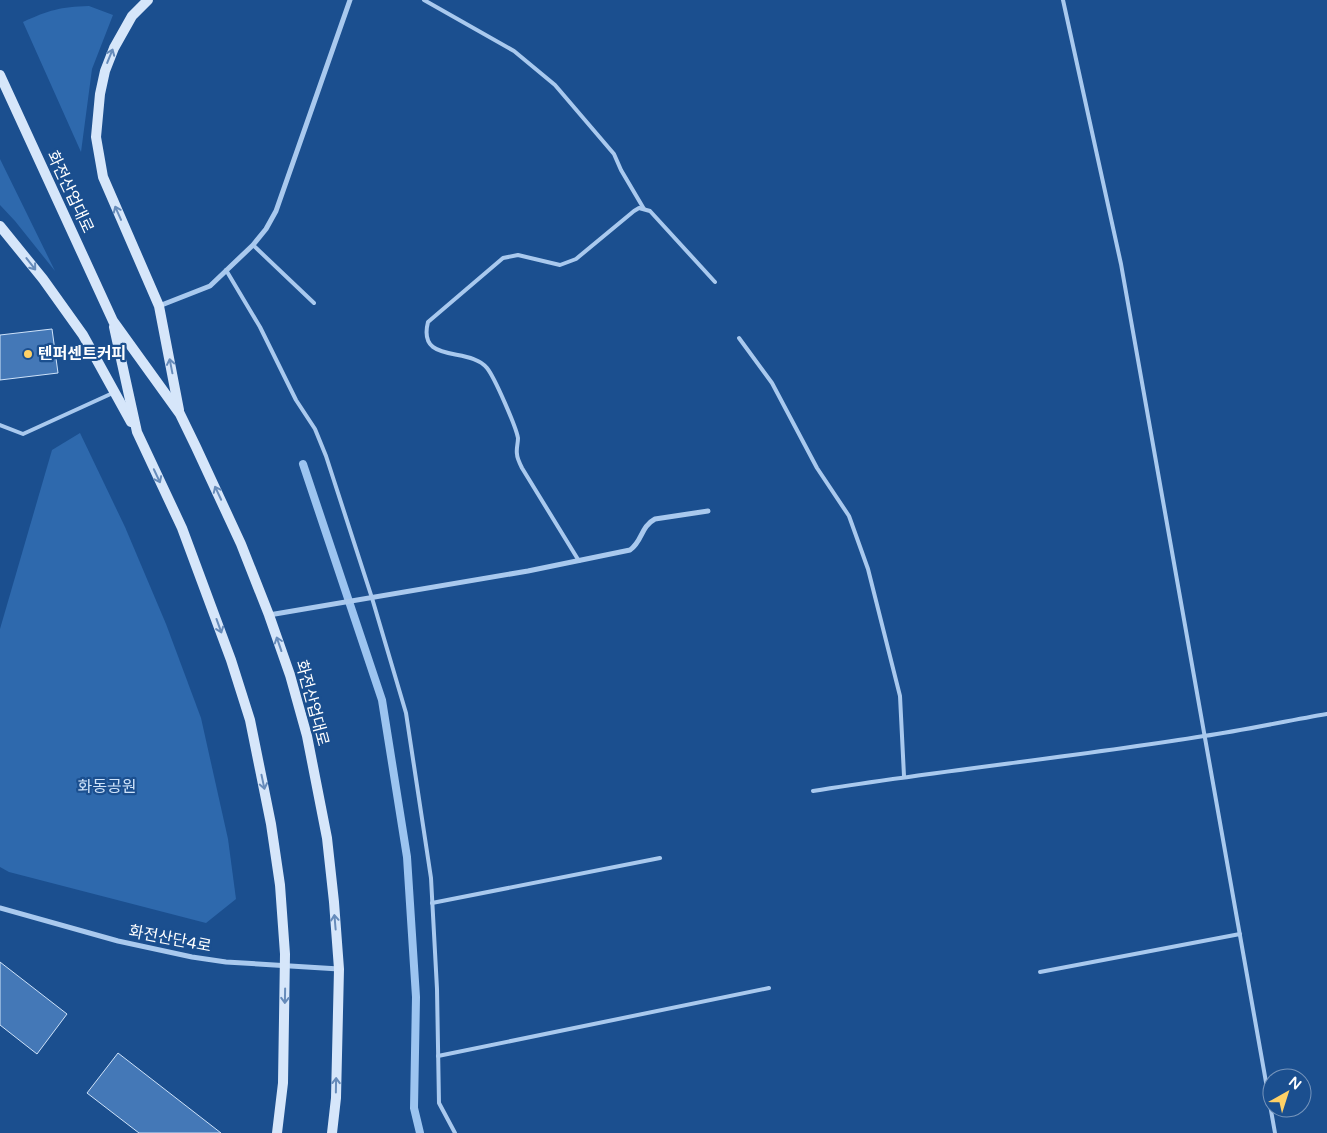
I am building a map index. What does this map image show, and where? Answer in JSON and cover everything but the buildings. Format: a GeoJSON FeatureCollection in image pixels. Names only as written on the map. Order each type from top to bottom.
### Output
{"type":"FeatureCollection","features":[{"type":"Feature","properties":{"kind":"main road"},"geometry":{"type":"LineString","coordinates":[[148,0],[132,16],[114,48],[104,71],[97,116],[96,137],[103,177],[159,306],[180,414]]}},
{"type":"Feature","properties":{"kind":"main road","name":"화전산업대로"},"geometry":{"type":"LineString","coordinates":[[0,75],[113,321],[180,414],[241,544],[290,675],[307,736],[327,838],[339,969],[336,1098],[332,1133]]}},
{"type":"Feature","properties":{"kind":"main road"},"geometry":{"type":"LineString","coordinates":[[0,226],[43,279],[83,335],[137,432]]}},
{"type":"Feature","properties":{"kind":"main road","name":"화전산업대로"},"geometry":{"type":"LineString","coordinates":[[113,321],[137,432],[182,528],[231,660],[250,720],[271,824],[280,885],[285,966],[283,1083],[277,1133]]}},
{"type":"Feature","properties":{"kind":"street"},"geometry":{"type":"LineString","coordinates":[[159,306],[210,286],[253,245],[266,229],[276,211],[350,0]]}},
{"type":"Feature","properties":{"kind":"street"},"geometry":{"type":"LineString","coordinates":[[269,615],[528,572],[630,550],[635,547],[644,527],[655,519],[708,511]]}},
{"type":"Feature","properties":{"kind":"street","name":"화전산단4로"},"geometry":{"type":"LineString","coordinates":[[0,908],[118,941],[192,957],[226,962],[339,969]]}},
{"type":"Feature","properties":{"kind":"lane"},"geometry":{"type":"LineString","coordinates":[[424,0],[514,51],[555,84],[614,154],[621,170],[644,209]]}},
{"type":"Feature","properties":{"kind":"lane"},"geometry":{"type":"LineString","coordinates":[[1063,0],[1121,264],[1276,1133]]}},
{"type":"Feature","properties":{"kind":"lane"},"geometry":{"type":"LineString","coordinates":[[579,561],[522,468],[517,455],[518,440],[515,426],[488,369],[478,360],[447,354],[435,349],[427,340],[425,334],[428,322],[503,258],[518,255],[560,265],[576,259],[634,211],[644,209],[650,211],[715,282]]}},
{"type":"Feature","properties":{"kind":"lane"},"geometry":{"type":"LineString","coordinates":[[253,245],[314,303]]}},
{"type":"Feature","properties":{"kind":"lane"},"geometry":{"type":"LineString","coordinates":[[226,270],[260,326],[296,400],[315,429],[326,456],[372,598],[406,713],[431,878],[437,988],[439,1103],[456,1133]]}},
{"type":"Feature","properties":{"kind":"lane"},"geometry":{"type":"LineString","coordinates":[[739,338],[772,383],[816,468],[849,516],[868,569],[900,696],[904,776]]}},
{"type":"Feature","properties":{"kind":"lane"},"geometry":{"type":"LineString","coordinates":[[0,424],[23,434],[115,392]]}},
{"type":"Feature","properties":{"kind":"lane"},"geometry":{"type":"LineString","coordinates":[[813,790],[1204,736],[1327,714]]}},
{"type":"Feature","properties":{"kind":"lane"},"geometry":{"type":"LineString","coordinates":[[432,903],[660,858]]}},
{"type":"Feature","properties":{"kind":"lane"},"geometry":{"type":"LineString","coordinates":[[1040,972],[1240,934]]}},
{"type":"Feature","properties":{"kind":"lane"},"geometry":{"type":"LineString","coordinates":[[438,1056],[769,988]]}},
{"type":"Feature","properties":{"kind":"green space"},"geometry":{"type":"Polygon","coordinates":[[[89,6],[113,15],[92,69],[81,152],[23,22],[55,10],[89,6]]]}},
{"type":"Feature","properties":{"kind":"green space"},"geometry":{"type":"Polygon","coordinates":[[[0,159],[55,271],[0,205],[0,159]]]}},
{"type":"Feature","properties":{"kind":"green space","name":"화동공원"},"geometry":{"type":"Polygon","coordinates":[[[80,433],[125,527],[166,624],[201,718],[228,839],[236,899],[206,923],[9,872],[0,867],[0,629],[52,450],[80,433]]]}},
{"type":"Feature","properties":{"kind":"waterway"},"geometry":{"type":"LineString","coordinates":[[303,464],[382,700],[407,857],[416,997],[414,1108],[420,1133]]}},
{"type":"Feature","properties":{"kind":"place","name":"텐퍼센트커피"},"geometry":{"type":"Point","coordinates":[28,354]}}]}
